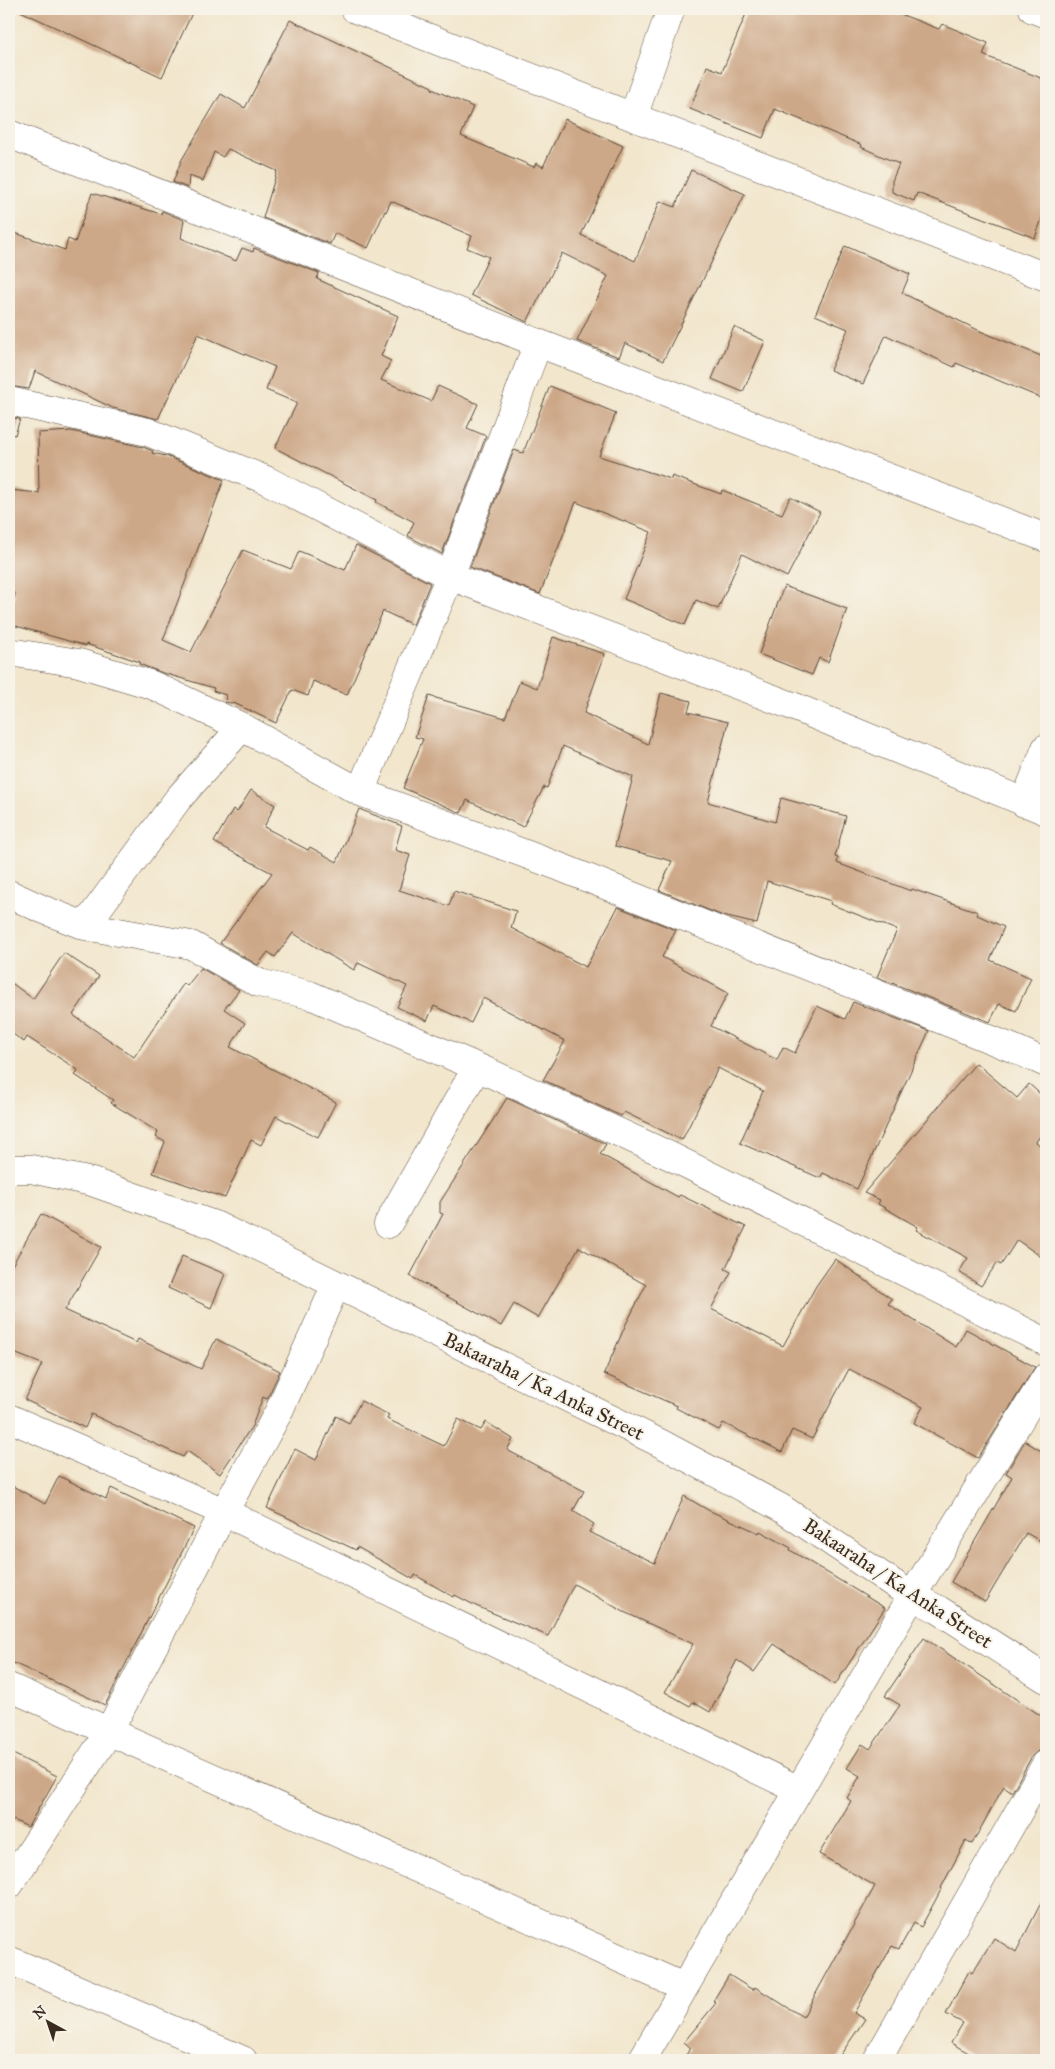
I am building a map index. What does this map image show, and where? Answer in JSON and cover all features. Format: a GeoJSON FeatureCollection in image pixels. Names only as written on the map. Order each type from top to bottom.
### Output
{"type":"FeatureCollection","features":[{"type":"Feature","properties":{"kind":"street"},"geometry":{"type":"LineString","coordinates":[[355,9],[1046,277]]}},
{"type":"Feature","properties":{"kind":"street"},"geometry":{"type":"LineString","coordinates":[[633,117],[670,9]]}},
{"type":"Feature","properties":{"kind":"street"},"geometry":{"type":"LineString","coordinates":[[1033,9],[1046,14]]}},
{"type":"Feature","properties":{"kind":"street"},"geometry":{"type":"LineString","coordinates":[[9,134],[538,343],[1046,538]]}},
{"type":"Feature","properties":{"kind":"street"},"geometry":{"type":"LineString","coordinates":[[360,792],[450,576],[538,343]]}},
{"type":"Feature","properties":{"kind":"street"},"geometry":{"type":"LineString","coordinates":[[9,401],[158,436],[266,480],[450,576],[795,707],[1035,807],[1046,748]]}},
{"type":"Feature","properties":{"kind":"street"},"geometry":{"type":"LineString","coordinates":[[9,652],[79,663],[152,684],[242,728],[360,792],[560,867],[1017,1050],[1046,1064]]}},
{"type":"Feature","properties":{"kind":"street"},"geometry":{"type":"LineString","coordinates":[[85,926],[178,799],[242,728]]}},
{"type":"Feature","properties":{"kind":"street"},"geometry":{"type":"LineString","coordinates":[[9,894],[42,910],[85,926],[190,945],[259,983],[310,995],[477,1067],[670,1156],[1046,1342]]}},
{"type":"Feature","properties":{"kind":"street"},"geometry":{"type":"LineString","coordinates":[[388,1224],[477,1067]]}},
{"type":"Feature","properties":{"kind":"street","name":"Bakaaraha / Ka Anka Street"},"geometry":{"type":"LineString","coordinates":[[9,1169],[31,1169],[92,1182],[217,1226],[688,1457],[781,1508],[912,1596],[939,1610],[1046,1678]]}},
{"type":"Feature","properties":{"kind":"street"},"geometry":{"type":"LineString","coordinates":[[9,1885],[108,1733],[278,1413],[336,1285]]}},
{"type":"Feature","properties":{"kind":"street"},"geometry":{"type":"LineString","coordinates":[[642,2060],[912,1596],[1046,1377]]}},
{"type":"Feature","properties":{"kind":"street"},"geometry":{"type":"LineString","coordinates":[[9,1418],[224,1512],[799,1790]]}},
{"type":"Feature","properties":{"kind":"street"},"geometry":{"type":"LineString","coordinates":[[9,1687],[108,1733],[684,1987]]}},
{"type":"Feature","properties":{"kind":"street"},"geometry":{"type":"LineString","coordinates":[[876,2060],[1046,1764]]}},
{"type":"Feature","properties":{"kind":"street"},"geometry":{"type":"LineString","coordinates":[[9,1960],[243,2060]]}},
{"type":"Feature","properties":{"kind":"building"},"geometry":{"type":"Polygon","coordinates":[[[16,9],[194,9],[162,77],[16,9]]]}},
{"type":"Feature","properties":{"kind":"building"},"geometry":{"type":"Polygon","coordinates":[[[748,9],[887,9],[939,29],[942,24],[988,43],[983,55],[1046,80],[1046,207],[1035,238],[917,193],[914,201],[892,192],[892,181],[899,164],[861,147],[862,145],[775,109],[763,138],[690,109],[707,66],[722,72],[748,9]]]}},
{"type":"Feature","properties":{"kind":"building"},"geometry":{"type":"Polygon","coordinates":[[[290,20],[473,107],[461,136],[534,167],[536,163],[543,167],[565,119],[623,146],[581,235],[635,261],[660,201],[675,207],[691,170],[745,194],[663,361],[625,343],[619,357],[577,341],[608,276],[562,253],[527,322],[471,295],[489,257],[467,248],[472,236],[391,201],[368,248],[335,233],[330,244],[263,218],[277,171],[228,149],[223,157],[214,152],[203,181],[189,176],[188,188],[173,182],[181,161],[221,94],[245,108],[290,20]]]}},
{"type":"Feature","properties":{"kind":"building"},"geometry":{"type":"Polygon","coordinates":[[[92,193],[161,214],[162,211],[184,220],[181,238],[236,261],[242,248],[253,252],[254,248],[319,273],[317,279],[398,316],[381,356],[391,361],[381,380],[431,401],[438,386],[478,404],[467,428],[486,436],[442,554],[408,536],[414,522],[376,502],[377,500],[275,448],[297,403],[266,390],[275,367],[198,334],[158,419],[113,408],[35,371],[29,389],[9,386],[9,231],[65,250],[68,239],[75,242],[92,193]]]}},
{"type":"Feature","properties":{"kind":"building"},"geometry":{"type":"Polygon","coordinates":[[[845,246],[910,274],[902,293],[980,331],[1046,358],[1046,400],[956,363],[954,367],[886,335],[863,384],[830,370],[848,329],[815,315],[845,246]]]}},
{"type":"Feature","properties":{"kind":"building"},"geometry":{"type":"Polygon","coordinates":[[[734,327],[765,341],[743,392],[712,379],[734,327]]]}},
{"type":"Feature","properties":{"kind":"building"},"geometry":{"type":"Polygon","coordinates":[[[550,386],[616,413],[599,456],[671,479],[672,476],[721,494],[722,490],[782,514],[790,497],[820,512],[787,577],[742,554],[718,609],[696,600],[685,625],[624,599],[651,532],[576,502],[540,594],[470,567],[514,450],[523,453],[550,386]]]}},
{"type":"Feature","properties":{"kind":"building"},"geometry":{"type":"Polygon","coordinates":[[[9,417],[20,419],[15,435],[9,434],[9,417]]]}},
{"type":"Feature","properties":{"kind":"building"},"geometry":{"type":"Polygon","coordinates":[[[71,431],[143,447],[153,451],[152,453],[166,456],[224,480],[163,640],[191,652],[243,550],[291,569],[299,551],[345,570],[356,545],[430,583],[413,625],[383,611],[347,695],[313,681],[308,696],[292,690],[276,723],[236,704],[225,702],[226,695],[213,691],[214,688],[163,673],[139,664],[140,662],[86,644],[86,646],[9,624],[15,593],[9,591],[9,490],[39,493],[38,433],[71,431]]]}},
{"type":"Feature","properties":{"kind":"building"},"geometry":{"type":"Polygon","coordinates":[[[784,586],[847,609],[828,662],[819,658],[812,675],[759,654],[784,586]]]}},
{"type":"Feature","properties":{"kind":"building"},"geometry":{"type":"Polygon","coordinates":[[[553,637],[605,654],[584,713],[648,744],[661,693],[691,701],[688,712],[728,722],[708,802],[775,822],[781,798],[846,816],[835,857],[838,858],[837,863],[911,891],[912,889],[978,912],[977,915],[1004,927],[990,960],[1031,978],[1016,1011],[999,1004],[990,1022],[877,977],[897,930],[830,904],[831,901],[767,881],[757,924],[723,916],[659,890],[672,861],[615,846],[633,777],[563,746],[547,788],[544,787],[523,827],[467,800],[461,813],[403,788],[423,739],[415,737],[429,696],[505,718],[520,681],[537,688],[553,637]]]}},
{"type":"Feature","properties":{"kind":"building"},"geometry":{"type":"Polygon","coordinates":[[[251,790],[275,805],[264,827],[308,850],[310,847],[337,862],[359,809],[402,826],[395,850],[410,855],[399,890],[449,906],[454,891],[516,911],[511,928],[586,967],[618,907],[676,930],[662,957],[728,993],[711,1026],[777,1060],[783,1047],[795,1053],[817,1006],[845,1019],[853,1002],[929,1031],[857,1189],[823,1173],[820,1178],[740,1143],[763,1091],[718,1068],[682,1140],[624,1112],[621,1116],[543,1080],[565,1041],[483,998],[471,1023],[434,1006],[427,1021],[397,1007],[407,986],[358,963],[354,970],[293,933],[275,957],[268,952],[258,965],[220,943],[272,873],[214,842],[233,809],[237,812],[251,790]]]}},
{"type":"Feature","properties":{"kind":"building"},"geometry":{"type":"Polygon","coordinates":[[[64,953],[99,976],[73,1015],[134,1057],[184,983],[187,986],[201,968],[239,990],[224,1009],[245,1023],[230,1047],[336,1102],[318,1137],[276,1116],[261,1145],[251,1140],[225,1198],[153,1173],[165,1142],[156,1137],[158,1132],[111,1103],[113,1100],[75,1075],[78,1070],[27,1037],[24,1042],[9,1031],[9,981],[33,999],[64,953]]]}},
{"type":"Feature","properties":{"kind":"building"},"geometry":{"type":"Polygon","coordinates":[[[976,1063],[1017,1098],[1029,1084],[1046,1099],[1046,1127],[1036,1142],[1046,1150],[1046,1260],[1017,1240],[1001,1265],[997,1263],[981,1286],[959,1272],[968,1258],[916,1230],[918,1227],[878,1204],[880,1200],[864,1193],[976,1063]]]}},
{"type":"Feature","properties":{"kind":"building"},"geometry":{"type":"Polygon","coordinates":[[[507,1098],[606,1144],[600,1154],[678,1197],[680,1195],[746,1227],[725,1269],[731,1272],[711,1309],[783,1346],[816,1286],[835,1259],[892,1299],[888,1304],[956,1347],[966,1329],[1035,1367],[978,1458],[914,1423],[923,1407],[849,1369],[812,1439],[792,1430],[782,1452],[723,1423],[719,1430],[676,1408],[677,1406],[604,1374],[646,1285],[579,1247],[538,1318],[514,1304],[501,1326],[410,1276],[443,1214],[440,1213],[440,1202],[507,1098]]]}},
{"type":"Feature","properties":{"kind":"building"},"geometry":{"type":"Polygon","coordinates":[[[41,1214],[101,1247],[65,1310],[136,1343],[138,1339],[201,1369],[216,1339],[280,1371],[267,1399],[263,1397],[252,1426],[220,1474],[187,1451],[183,1457],[91,1414],[85,1428],[25,1400],[42,1364],[9,1351],[9,1271],[41,1214]]]}},
{"type":"Feature","properties":{"kind":"building"},"geometry":{"type":"Polygon","coordinates":[[[182,1256],[225,1274],[211,1308],[168,1288],[182,1256]]]}},
{"type":"Feature","properties":{"kind":"building"},"geometry":{"type":"Polygon","coordinates":[[[361,1401],[389,1415],[387,1419],[444,1446],[458,1419],[481,1430],[486,1422],[513,1439],[507,1450],[584,1491],[573,1511],[594,1524],[589,1532],[655,1563],[684,1496],[708,1510],[759,1533],[760,1531],[791,1548],[790,1550],[885,1608],[835,1685],[774,1644],[754,1672],[737,1660],[710,1712],[693,1702],[690,1706],[665,1692],[693,1644],[624,1612],[574,1584],[548,1636],[476,1606],[455,1595],[454,1597],[415,1575],[413,1579],[357,1547],[356,1550],[267,1508],[295,1449],[316,1460],[336,1416],[349,1423],[361,1401]]]}},
{"type":"Feature","properties":{"kind":"building"},"geometry":{"type":"Polygon","coordinates":[[[1025,1441],[1046,1454],[1046,1544],[1026,1533],[985,1602],[951,1582],[1012,1477],[1006,1473],[1025,1441]]]}},
{"type":"Feature","properties":{"kind":"building"},"geometry":{"type":"Polygon","coordinates":[[[59,1476],[106,1499],[111,1488],[194,1528],[105,1705],[9,1661],[9,1484],[45,1504],[59,1476]]]}},
{"type":"Feature","properties":{"kind":"building"},"geometry":{"type":"Polygon","coordinates":[[[924,1638],[1046,1719],[1046,1748],[1032,1756],[1012,1792],[1004,1786],[972,1844],[966,1840],[921,1927],[914,1923],[899,1949],[892,1946],[854,2013],[865,2019],[837,2060],[682,2060],[691,2048],[684,2042],[716,2003],[713,2001],[729,1975],[753,1990],[755,1987],[803,2017],[875,1886],[819,1854],[851,1801],[847,1798],[860,1776],[847,1768],[862,1744],[870,1749],[900,1705],[885,1696],[924,1638]]]}},
{"type":"Feature","properties":{"kind":"building"},"geometry":{"type":"Polygon","coordinates":[[[9,1752],[57,1776],[28,1827],[9,1818],[9,1752]]]}},
{"type":"Feature","properties":{"kind":"building"},"geometry":{"type":"Polygon","coordinates":[[[1046,1893],[1046,2060],[981,2060],[951,2043],[963,2023],[946,2014],[969,1971],[972,1973],[994,1938],[1016,1952],[1046,1893]]]}}]}
